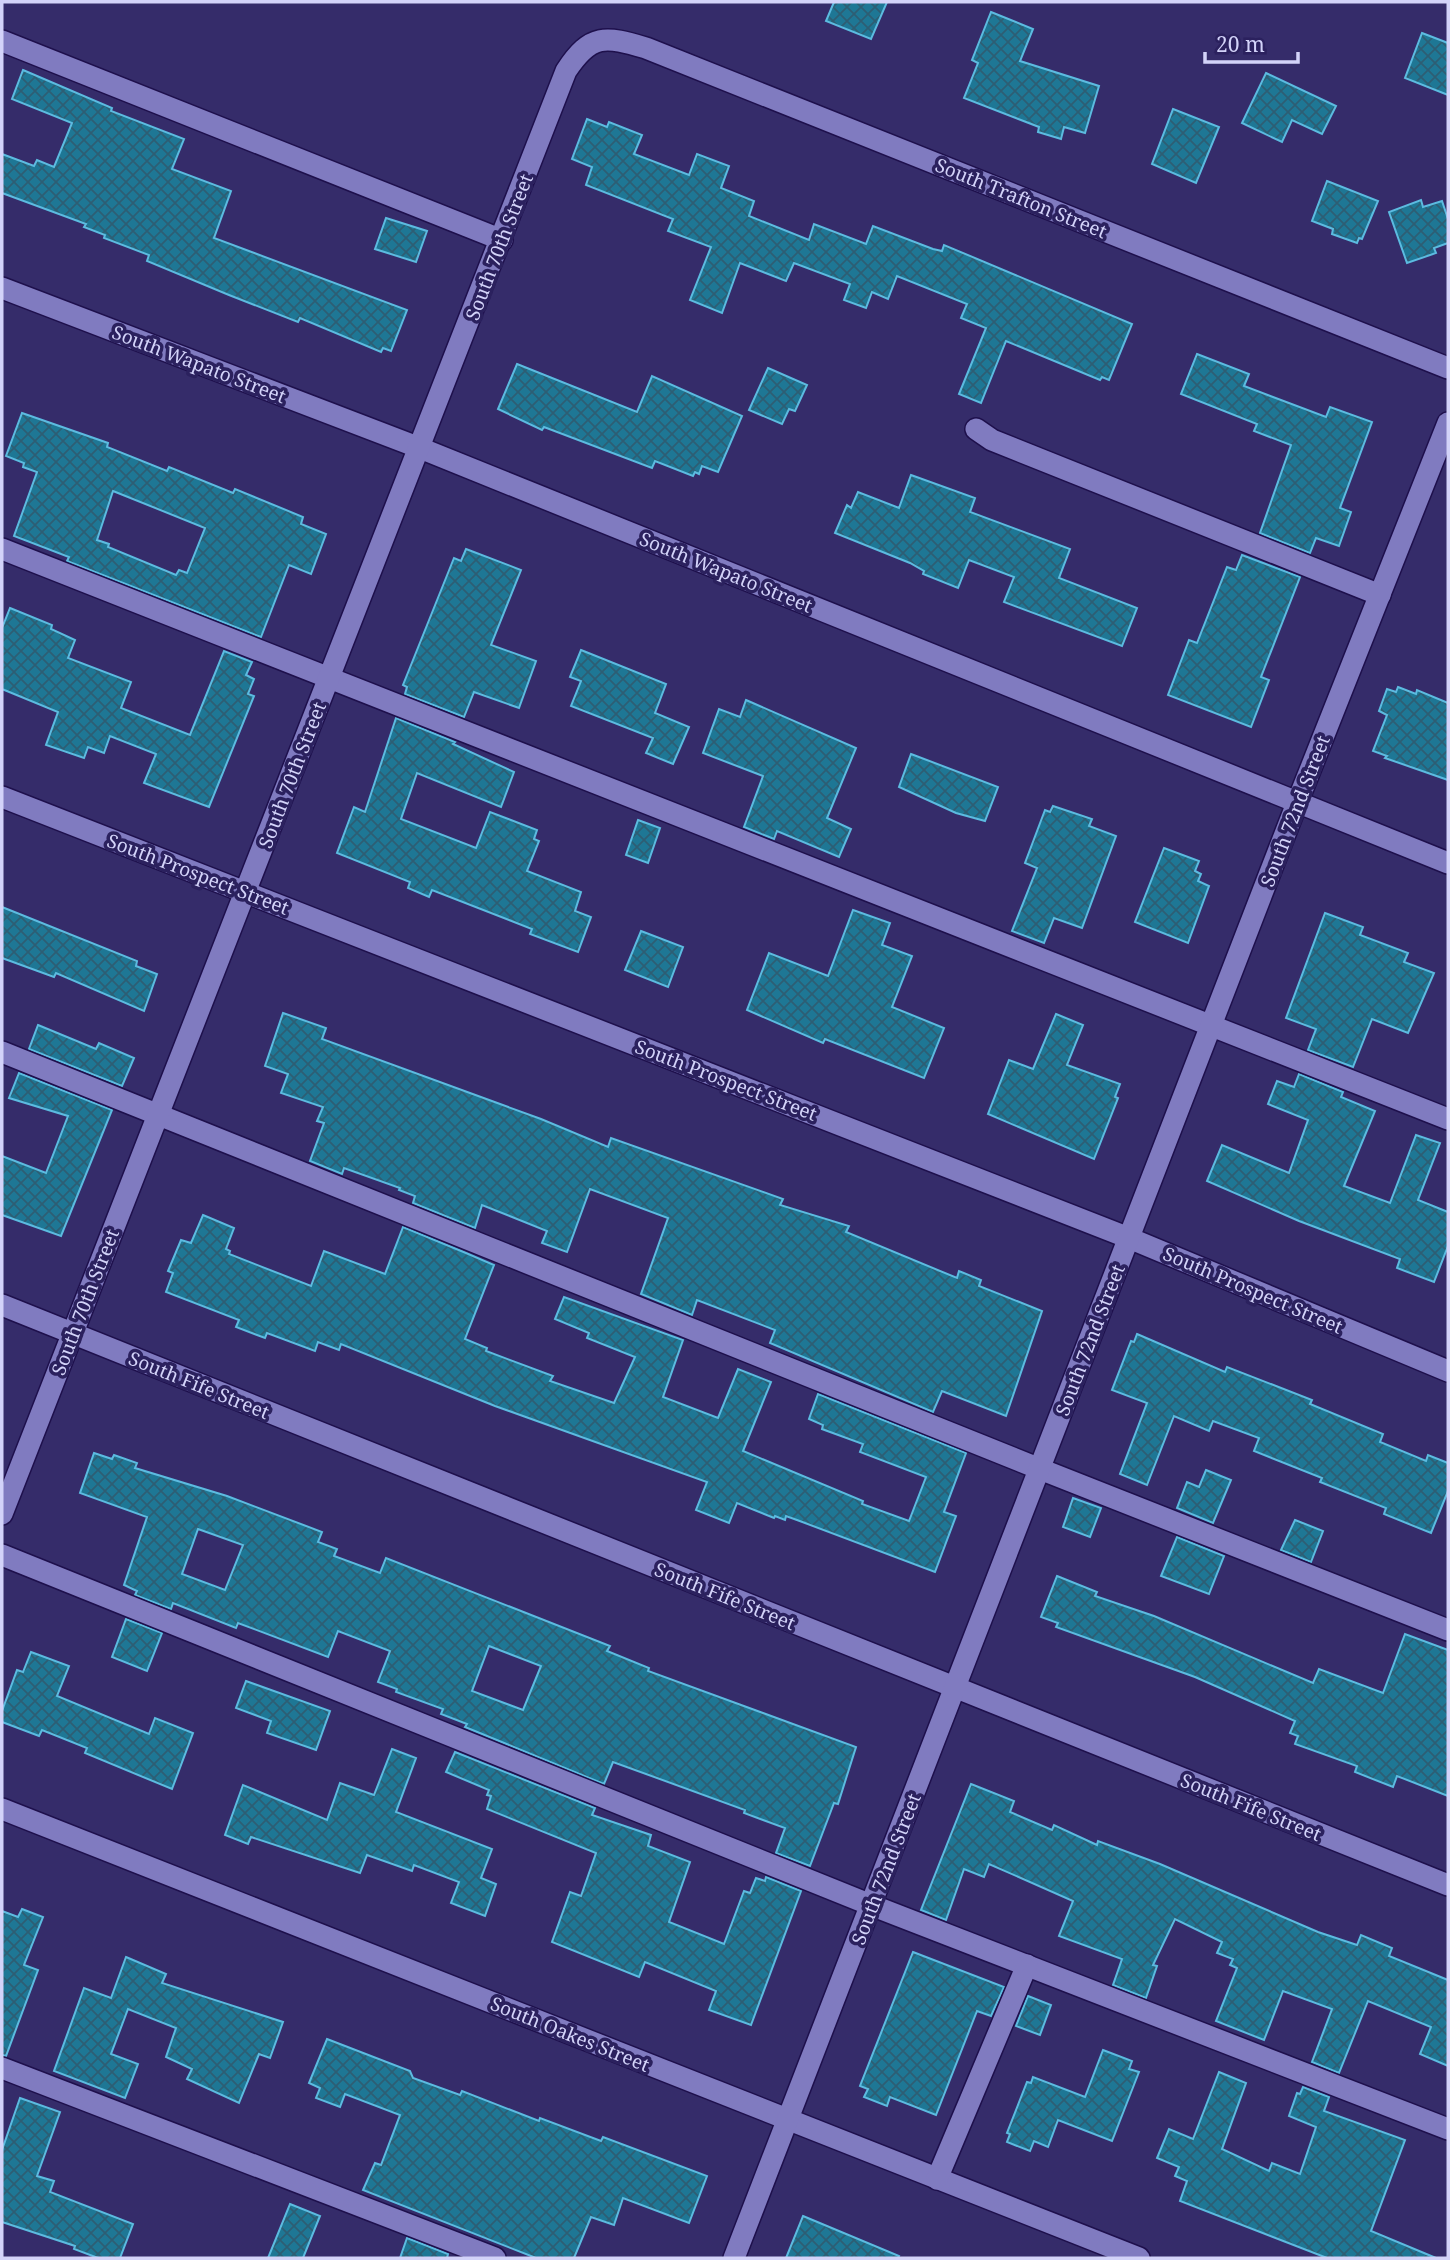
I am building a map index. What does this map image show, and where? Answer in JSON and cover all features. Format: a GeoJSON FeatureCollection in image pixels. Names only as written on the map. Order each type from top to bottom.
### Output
{"type":"FeatureCollection","features":[{"type":"Feature","properties":{"kind":"street","name":"South Trafton Street"},"geometry":{"type":"LineString","coordinates":[[591,41],[610,38],[646,48],[1448,368]]}},
{"type":"Feature","properties":{"kind":"street"},"geometry":{"type":"LineString","coordinates":[[2,41],[502,240]]}},
{"type":"Feature","properties":{"kind":"street","name":"South 70th Street"},"geometry":{"type":"LineString","coordinates":[[2,1514],[421,448],[566,71],[577,54],[591,41]]}},
{"type":"Feature","properties":{"kind":"street","name":"South Wapato Street"},"geometry":{"type":"LineString","coordinates":[[2,288],[421,448],[1448,863]]}},
{"type":"Feature","properties":{"kind":"street","name":"South 72nd Street"},"geometry":{"type":"LineString","coordinates":[[734,2258],[1297,803],[1448,422]]}},
{"type":"Feature","properties":{"kind":"street"},"geometry":{"type":"LineString","coordinates":[[976,429],[1016,450],[1380,595]]}},
{"type":"Feature","properties":{"kind":"street"},"geometry":{"type":"LineString","coordinates":[[2,549],[1448,1119]]}},
{"type":"Feature","properties":{"kind":"street","name":"South Prospect Street"},"geometry":{"type":"LineString","coordinates":[[2,797],[1129,1238],[1448,1371]]}},
{"type":"Feature","properties":{"kind":"street"},"geometry":{"type":"LineString","coordinates":[[2,1052],[1448,1630]]}},
{"type":"Feature","properties":{"kind":"street","name":"South Fife Street"},"geometry":{"type":"LineString","coordinates":[[2,1305],[1448,1885]]}},
{"type":"Feature","properties":{"kind":"street"},"geometry":{"type":"LineString","coordinates":[[2,1555],[871,1905],[1448,2129]]}},
{"type":"Feature","properties":{"kind":"street","name":"South Oakes Street"},"geometry":{"type":"LineString","coordinates":[[2,1809],[1139,2258]]}},
{"type":"Feature","properties":{"kind":"street"},"geometry":{"type":"LineString","coordinates":[[937,2179],[1027,1965]]}},
{"type":"Feature","properties":{"kind":"street"},"geometry":{"type":"LineString","coordinates":[[2,2068],[495,2258]]}},
{"type":"Feature","properties":{"kind":"building"},"geometry":{"type":"Polygon","coordinates":[[[834,2],[887,2],[871,39],[826,21],[834,2]]]}},
{"type":"Feature","properties":{"kind":"building"},"geometry":{"type":"Polygon","coordinates":[[[991,12],[1033,29],[1020,61],[1099,86],[1085,133],[1064,127],[1061,139],[1038,132],[1039,127],[964,98],[978,63],[972,60],[991,12]]]}},
{"type":"Feature","properties":{"kind":"building"},"geometry":{"type":"Polygon","coordinates":[[[1422,33],[1448,43],[1448,95],[1405,78],[1422,33]]]}},
{"type":"Feature","properties":{"kind":"building"},"geometry":{"type":"Polygon","coordinates":[[[23,70],[112,108],[111,111],[184,139],[172,169],[231,191],[214,238],[407,310],[391,351],[383,348],[381,352],[300,318],[298,322],[229,295],[147,261],[149,255],[104,238],[105,235],[84,227],[86,224],[2,193],[2,154],[34,166],[37,160],[54,167],[72,123],[12,99],[23,70]]]}},
{"type":"Feature","properties":{"kind":"building"},"geometry":{"type":"Polygon","coordinates":[[[1266,73],[1336,106],[1322,134],[1292,120],[1282,142],[1242,123],[1266,73]]]}},
{"type":"Feature","properties":{"kind":"building"},"geometry":{"type":"Polygon","coordinates":[[[1173,109],[1219,127],[1196,183],[1152,164],[1173,109]]]}},
{"type":"Feature","properties":{"kind":"building"},"geometry":{"type":"Polygon","coordinates":[[[587,119],[607,127],[609,122],[642,135],[634,154],[689,175],[697,154],[729,166],[721,188],[754,201],[749,216],[809,240],[814,224],[866,244],[873,226],[933,249],[942,251],[944,245],[1132,324],[1109,380],[1102,377],[1100,380],[1006,341],[981,403],[959,394],[986,328],[961,318],[967,304],[897,276],[888,299],[872,292],[866,308],[844,300],[850,284],[794,263],[786,281],[740,263],[722,313],[690,300],[711,247],[668,231],[673,219],[586,185],[592,167],[572,159],[587,119]]]}},
{"type":"Feature","properties":{"kind":"building"},"geometry":{"type":"Polygon","coordinates":[[[1327,181],[1378,201],[1362,239],[1359,238],[1357,243],[1332,234],[1333,229],[1312,221],[1327,181]]]}},
{"type":"Feature","properties":{"kind":"building"},"geometry":{"type":"Polygon","coordinates":[[[1421,200],[1423,207],[1442,201],[1448,219],[1448,243],[1434,248],[1436,253],[1407,263],[1389,212],[1421,200]]]}},
{"type":"Feature","properties":{"kind":"building"},"geometry":{"type":"Polygon","coordinates":[[[386,218],[427,231],[416,262],[375,249],[386,218]]]}},
{"type":"Feature","properties":{"kind":"building"},"geometry":{"type":"Polygon","coordinates":[[[1197,354],[1249,374],[1244,386],[1326,417],[1330,407],[1372,422],[1340,508],[1351,512],[1339,546],[1316,538],[1310,553],[1260,533],[1291,445],[1254,431],[1257,424],[1181,394],[1197,354]]]}},
{"type":"Feature","properties":{"kind":"building"},"geometry":{"type":"Polygon","coordinates":[[[517,364],[637,412],[652,376],[742,416],[718,472],[702,466],[699,474],[695,472],[693,476],[655,461],[652,468],[544,427],[542,430],[498,409],[517,364]]]}},
{"type":"Feature","properties":{"kind":"building"},"geometry":{"type":"Polygon","coordinates":[[[768,368],[807,385],[795,411],[789,409],[782,424],[749,410],[768,368]]]}},
{"type":"Feature","properties":{"kind":"building"},"geometry":{"type":"Polygon","coordinates":[[[22,413],[108,443],[107,447],[167,471],[169,467],[233,493],[235,489],[303,517],[301,524],[326,534],[311,574],[289,565],[261,637],[67,561],[69,557],[14,536],[37,472],[6,456],[22,413]],[[113,491],[97,540],[176,575],[179,570],[187,573],[205,528],[113,491]]]}},
{"type":"Feature","properties":{"kind":"building"},"geometry":{"type":"Polygon","coordinates":[[[911,475],[975,498],[970,512],[1070,549],[1059,578],[1137,608],[1122,646],[1004,602],[1014,577],[969,560],[958,588],[923,574],[924,571],[910,563],[835,533],[847,505],[851,508],[858,492],[899,508],[911,475]]]}},
{"type":"Feature","properties":{"kind":"building"},"geometry":{"type":"Polygon","coordinates":[[[466,549],[521,570],[491,645],[536,661],[519,708],[474,692],[464,717],[405,694],[407,687],[403,685],[454,558],[461,561],[466,549]]]}},
{"type":"Feature","properties":{"kind":"building"},"geometry":{"type":"Polygon","coordinates":[[[1242,555],[1300,577],[1261,677],[1269,680],[1251,727],[1168,695],[1189,640],[1197,643],[1227,567],[1236,570],[1242,555]]]}},
{"type":"Feature","properties":{"kind":"building"},"geometry":{"type":"Polygon","coordinates":[[[10,608],[52,625],[51,629],[75,640],[68,658],[131,682],[121,708],[190,735],[224,651],[252,662],[246,675],[254,679],[248,694],[254,696],[209,807],[144,783],[156,754],[110,736],[104,753],[88,747],[84,758],[46,745],[58,712],[2,689],[2,628],[10,608]]]}},
{"type":"Feature","properties":{"kind":"building"},"geometry":{"type":"Polygon","coordinates":[[[581,650],[666,684],[655,713],[689,727],[673,764],[646,753],[653,738],[571,706],[581,681],[570,677],[581,650]]]}},
{"type":"Feature","properties":{"kind":"building"},"geometry":{"type":"Polygon","coordinates":[[[1398,687],[1416,694],[1417,690],[1448,703],[1448,780],[1385,758],[1387,756],[1373,751],[1387,715],[1379,711],[1387,689],[1396,692],[1398,687]]]}},
{"type":"Feature","properties":{"kind":"building"},"geometry":{"type":"Polygon","coordinates":[[[746,700],[856,748],[827,818],[851,829],[839,857],[777,831],[774,839],[744,827],[763,776],[703,753],[719,709],[740,717],[746,700]]]}},
{"type":"Feature","properties":{"kind":"building"},"geometry":{"type":"Polygon","coordinates":[[[396,718],[455,742],[453,744],[514,772],[501,807],[417,773],[401,819],[476,848],[490,812],[537,830],[534,839],[539,841],[527,871],[581,892],[575,911],[591,917],[578,952],[530,934],[532,929],[432,890],[429,897],[408,888],[410,882],[337,853],[354,807],[365,812],[396,718]]]}},
{"type":"Feature","properties":{"kind":"building"},"geometry":{"type":"Polygon","coordinates":[[[911,754],[998,787],[985,821],[956,813],[899,787],[911,754]]]}},
{"type":"Feature","properties":{"kind":"building"},"geometry":{"type":"Polygon","coordinates":[[[1053,806],[1092,819],[1089,826],[1116,836],[1082,928],[1054,918],[1044,943],[1012,931],[1037,868],[1025,863],[1045,810],[1050,812],[1053,806]]]}},
{"type":"Feature","properties":{"kind":"building"},"geometry":{"type":"Polygon","coordinates":[[[638,820],[660,828],[648,863],[626,855],[638,820]]]}},
{"type":"Feature","properties":{"kind":"building"},"geometry":{"type":"Polygon","coordinates":[[[1164,848],[1199,861],[1195,871],[1201,874],[1198,881],[1209,886],[1188,943],[1135,922],[1164,848]]]}},
{"type":"Feature","properties":{"kind":"building"},"geometry":{"type":"Polygon","coordinates":[[[2,907],[137,961],[136,966],[157,974],[144,1011],[56,973],[54,977],[2,958],[2,907]]]}},
{"type":"Feature","properties":{"kind":"building"},"geometry":{"type":"Polygon","coordinates":[[[853,910],[890,923],[882,945],[912,956],[892,1007],[944,1028],[924,1078],[825,1039],[823,1043],[747,1010],[769,953],[828,976],[853,910]]]}},
{"type":"Feature","properties":{"kind":"building"},"geometry":{"type":"Polygon","coordinates":[[[1325,913],[1363,927],[1360,935],[1408,953],[1404,962],[1434,973],[1408,1033],[1372,1019],[1353,1067],[1308,1050],[1316,1029],[1286,1018],[1325,913]]]}},
{"type":"Feature","properties":{"kind":"building"},"geometry":{"type":"Polygon","coordinates":[[[641,931],[683,947],[668,987],[625,970],[641,931]]]}},
{"type":"Feature","properties":{"kind":"building"},"geometry":{"type":"Polygon","coordinates":[[[283,1013],[326,1028],[322,1039],[541,1119],[608,1147],[611,1138],[783,1199],[780,1205],[849,1226],[846,1232],[957,1278],[959,1271],[981,1280],[979,1286],[1042,1311],[1006,1416],[942,1391],[933,1412],[770,1343],[775,1330],[697,1300],[692,1315],[641,1294],[668,1218],[590,1189],[567,1252],[542,1243],[547,1231],[482,1205],[475,1228],[413,1203],[415,1196],[399,1190],[400,1188],[344,1168],[342,1174],[310,1161],[324,1123],[317,1121],[323,1107],[281,1093],[288,1074],[265,1066],[283,1013]]]}},
{"type":"Feature","properties":{"kind":"building"},"geometry":{"type":"Polygon","coordinates":[[[1056,1014],[1083,1025],[1067,1065],[1120,1084],[1115,1097],[1118,1098],[1094,1159],[988,1114],[1009,1060],[1033,1069],[1056,1014]]]}},
{"type":"Feature","properties":{"kind":"building"},"geometry":{"type":"Polygon","coordinates":[[[38,1025],[96,1049],[99,1043],[134,1058],[122,1086],[29,1049],[38,1025]]]}},
{"type":"Feature","properties":{"kind":"building"},"geometry":{"type":"Polygon","coordinates":[[[19,1073],[112,1110],[61,1236],[2,1215],[2,1156],[46,1173],[68,1116],[9,1098],[19,1073]]]}},
{"type":"Feature","properties":{"kind":"building"},"geometry":{"type":"Polygon","coordinates":[[[1299,1074],[1343,1092],[1341,1097],[1375,1111],[1344,1186],[1390,1203],[1416,1135],[1440,1143],[1418,1200],[1448,1212],[1448,1246],[1434,1282],[1397,1268],[1400,1259],[1299,1221],[1207,1181],[1222,1145],[1289,1173],[1308,1120],[1268,1104],[1277,1081],[1294,1087],[1299,1074]]]}},
{"type":"Feature","properties":{"kind":"building"},"geometry":{"type":"Polygon","coordinates":[[[203,1215],[234,1228],[226,1249],[230,1251],[229,1254],[311,1286],[324,1251],[385,1274],[403,1227],[494,1265],[465,1339],[487,1348],[486,1351],[553,1376],[550,1381],[614,1403],[635,1357],[587,1338],[589,1333],[555,1319],[564,1297],[683,1340],[663,1397],[718,1418],[738,1369],[771,1382],[743,1451],[863,1501],[862,1504],[909,1521],[926,1477],[860,1452],[863,1444],[822,1429],[823,1425],[809,1419],[818,1394],[966,1453],[944,1512],[956,1516],[935,1572],[786,1516],[785,1520],[775,1516],[774,1518],[737,1503],[729,1523],[696,1510],[707,1482],[495,1406],[341,1344],[339,1350],[318,1342],[315,1351],[267,1333],[265,1338],[236,1327],[239,1320],[166,1292],[173,1273],[168,1271],[181,1240],[191,1243],[203,1215]]]}},
{"type":"Feature","properties":{"kind":"building"},"geometry":{"type":"Polygon","coordinates":[[[1137,1334],[1225,1372],[1227,1367],[1312,1400],[1310,1404],[1383,1434],[1380,1442],[1426,1461],[1428,1455],[1448,1463],[1448,1491],[1431,1533],[1384,1514],[1386,1508],[1320,1482],[1322,1478],[1254,1451],[1259,1438],[1213,1421],[1209,1431],[1174,1416],[1147,1485],[1120,1474],[1147,1403],[1112,1390],[1131,1341],[1134,1342],[1137,1334]]]}},
{"type":"Feature","properties":{"kind":"building"},"geometry":{"type":"Polygon","coordinates":[[[94,1453],[112,1459],[114,1455],[137,1463],[135,1468],[227,1496],[322,1532],[318,1542],[337,1549],[334,1556],[380,1573],[386,1558],[610,1646],[607,1651],[649,1668],[648,1671],[856,1747],[838,1804],[834,1803],[810,1866],[776,1853],[785,1828],[744,1813],[745,1810],[613,1762],[604,1784],[465,1727],[467,1724],[441,1714],[443,1709],[396,1692],[397,1689],[378,1682],[390,1651],[338,1631],[328,1657],[238,1623],[236,1628],[173,1603],[171,1609],[135,1595],[137,1591],[124,1585],[147,1517],[80,1493],[94,1453]],[[198,1529],[182,1574],[225,1590],[243,1545],[198,1529]],[[489,1646],[472,1691],[523,1710],[541,1666],[489,1646]]]}},
{"type":"Feature","properties":{"kind":"building"},"geometry":{"type":"Polygon","coordinates":[[[1206,1470],[1231,1480],[1213,1523],[1177,1508],[1187,1482],[1199,1487],[1206,1470]]]}},
{"type":"Feature","properties":{"kind":"building"},"geometry":{"type":"Polygon","coordinates":[[[1073,1498],[1101,1508],[1090,1537],[1063,1527],[1073,1498]]]}},
{"type":"Feature","properties":{"kind":"building"},"geometry":{"type":"Polygon","coordinates":[[[1295,1520],[1323,1531],[1311,1562],[1281,1550],[1295,1520]]]}},
{"type":"Feature","properties":{"kind":"building"},"geometry":{"type":"Polygon","coordinates":[[[1177,1537],[1224,1556],[1209,1594],[1161,1576],[1177,1537]]]}},
{"type":"Feature","properties":{"kind":"building"},"geometry":{"type":"Polygon","coordinates":[[[1057,1576],[1097,1592],[1095,1596],[1154,1616],[1313,1683],[1319,1669],[1383,1693],[1405,1634],[1448,1650],[1448,1796],[1397,1776],[1393,1787],[1355,1772],[1357,1766],[1295,1744],[1298,1736],[1290,1733],[1295,1721],[1195,1677],[1056,1627],[1058,1623],[1041,1617],[1057,1576]]]}},
{"type":"Feature","properties":{"kind":"building"},"geometry":{"type":"Polygon","coordinates":[[[126,1619],[162,1633],[147,1671],[112,1657],[126,1619]]]}},
{"type":"Feature","properties":{"kind":"building"},"geometry":{"type":"Polygon","coordinates":[[[31,1652],[69,1666],[57,1696],[149,1734],[155,1718],[193,1733],[172,1789],[85,1753],[87,1748],[42,1730],[39,1736],[2,1722],[2,1711],[17,1670],[23,1672],[31,1652]]]}},
{"type":"Feature","properties":{"kind":"building"},"geometry":{"type":"Polygon","coordinates":[[[246,1681],[330,1711],[316,1750],[267,1733],[271,1721],[236,1708],[246,1681]]]}},
{"type":"Feature","properties":{"kind":"building"},"geometry":{"type":"Polygon","coordinates":[[[392,1749],[416,1758],[396,1812],[492,1849],[481,1878],[496,1884],[485,1916],[451,1903],[459,1882],[414,1865],[412,1871],[367,1855],[360,1873],[251,1837],[248,1844],[225,1835],[243,1785],[327,1820],[340,1783],[374,1795],[392,1749]]]}},
{"type":"Feature","properties":{"kind":"building"},"geometry":{"type":"Polygon","coordinates":[[[455,1752],[595,1808],[592,1815],[651,1835],[648,1846],[690,1862],[669,1922],[724,1944],[744,1891],[750,1893],[756,1878],[765,1881],[766,1877],[801,1891],[751,2025],[709,2010],[716,1991],[645,1962],[639,1977],[552,1942],[570,1892],[581,1896],[596,1853],[487,1809],[491,1796],[487,1795],[489,1790],[446,1772],[455,1752]]]}},
{"type":"Feature","properties":{"kind":"building"},"geometry":{"type":"Polygon","coordinates":[[[971,1784],[1014,1801],[1010,1812],[1052,1830],[1054,1825],[1097,1845],[1098,1841],[1160,1864],[1318,1932],[1357,1945],[1361,1935],[1392,1948],[1389,1956],[1448,1980],[1448,2066],[1420,2054],[1431,2027],[1368,2001],[1339,2073],[1312,2062],[1332,2009],[1283,1991],[1264,2040],[1216,2021],[1237,1968],[1230,1965],[1233,1959],[1217,1953],[1222,1942],[1175,1919],[1153,1965],[1157,1966],[1146,1998],[1113,1985],[1122,1959],[1059,1936],[1073,1901],[989,1864],[984,1877],[964,1869],[946,1920],[921,1910],[971,1784]]]}},
{"type":"Feature","properties":{"kind":"building"},"geometry":{"type":"Polygon","coordinates":[[[22,1909],[43,1917],[24,1965],[38,1970],[6,2056],[2,2055],[2,1911],[18,1917],[22,1909]]]}},
{"type":"Feature","properties":{"kind":"building"},"geometry":{"type":"Polygon","coordinates":[[[913,1952],[1004,1987],[991,2016],[977,2011],[936,2115],[890,2097],[887,2106],[864,2097],[868,2089],[860,2086],[913,1952]]]}},
{"type":"Feature","properties":{"kind":"building"},"geometry":{"type":"Polygon","coordinates":[[[126,1957],[166,1974],[162,1983],[283,2022],[270,2058],[259,2054],[239,2103],[187,2079],[192,2069],[166,2057],[176,2028],[128,2009],[111,2054],[138,2064],[125,2098],[54,2071],[84,1988],[111,1998],[126,1957]]]}},
{"type":"Feature","properties":{"kind":"building"},"geometry":{"type":"Polygon","coordinates":[[[1028,1996],[1051,2005],[1040,2035],[1016,2026],[1028,1996]]]}},
{"type":"Feature","properties":{"kind":"building"},"geometry":{"type":"Polygon","coordinates":[[[327,2039],[410,2071],[413,2078],[460,2095],[462,2091],[539,2121],[540,2118],[601,2141],[603,2137],[707,2176],[689,2223],[623,2198],[614,2225],[591,2217],[574,2258],[536,2258],[363,2190],[375,2163],[381,2165],[400,2115],[345,2094],[340,2107],[316,2098],[320,2088],[309,2083],[327,2039]]]}},
{"type":"Feature","properties":{"kind":"building"},"geometry":{"type":"Polygon","coordinates":[[[1103,2050],[1132,2061],[1129,2069],[1139,2072],[1112,2141],[1058,2120],[1048,2147],[1034,2141],[1030,2151],[1007,2142],[1010,2134],[1007,2133],[1027,2082],[1031,2083],[1033,2077],[1085,2097],[1103,2050]]]}},
{"type":"Feature","properties":{"kind":"building"},"geometry":{"type":"Polygon","coordinates":[[[1219,2072],[1246,2083],[1222,2149],[1269,2171],[1272,2163],[1300,2174],[1316,2127],[1289,2116],[1297,2093],[1300,2094],[1303,2087],[1329,2097],[1324,2111],[1405,2140],[1371,2231],[1436,2258],[1327,2258],[1180,2201],[1187,2181],[1175,2176],[1179,2167],[1157,2158],[1169,2129],[1193,2139],[1219,2072]]]}},
{"type":"Feature","properties":{"kind":"building"},"geometry":{"type":"Polygon","coordinates":[[[20,2098],[60,2112],[37,2176],[54,2181],[50,2192],[133,2224],[120,2258],[98,2258],[74,2249],[75,2246],[2,2222],[2,2150],[20,2098]]]}},
{"type":"Feature","properties":{"kind":"building"},"geometry":{"type":"Polygon","coordinates":[[[290,2204],[320,2216],[303,2258],[268,2258],[290,2204]]]}},
{"type":"Feature","properties":{"kind":"building"},"geometry":{"type":"Polygon","coordinates":[[[803,2216],[899,2256],[786,2258],[803,2216]]]}},
{"type":"Feature","properties":{"kind":"building"},"geometry":{"type":"Polygon","coordinates":[[[407,2238],[448,2254],[447,2258],[400,2258],[407,2238]]]}}]}
